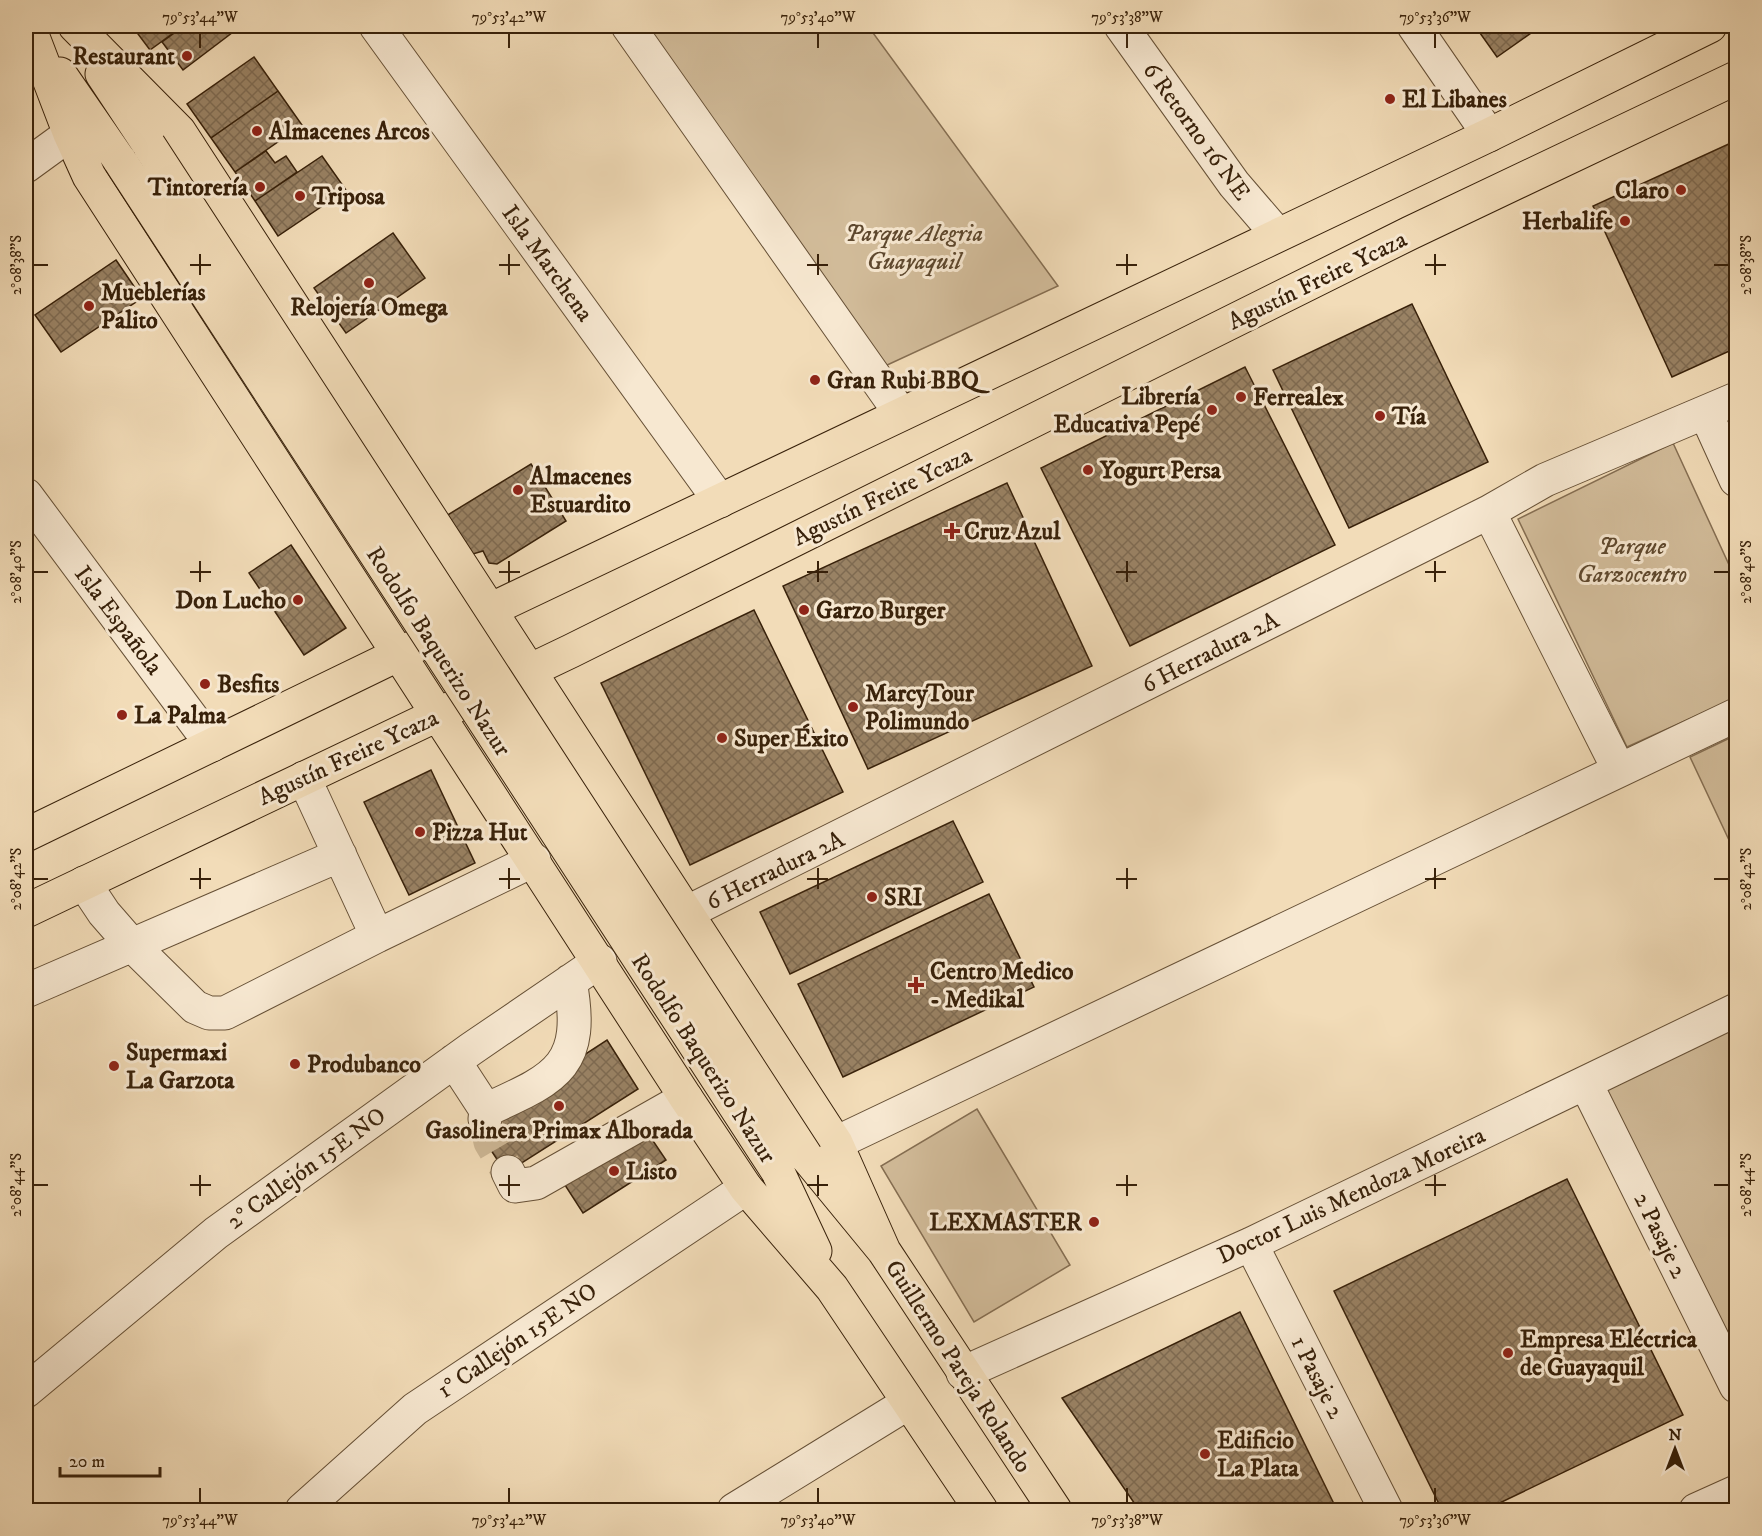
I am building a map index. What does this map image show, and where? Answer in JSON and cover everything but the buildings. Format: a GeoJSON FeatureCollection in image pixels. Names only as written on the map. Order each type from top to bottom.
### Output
{"type":"FeatureCollection","features":[{"type":"Feature","properties":{"kind":"main road","name":"Rodolfo Baquerizo Nazur"},"geometry":{"type":"LineString","coordinates":[[70,26],[806,1156],[884,1251]]}},
{"type":"Feature","properties":{"kind":"main road"},"geometry":{"type":"LineString","coordinates":[[75,26],[178,131],[836,1143],[884,1251]]}},
{"type":"Feature","properties":{"kind":"main road"},"geometry":{"type":"LineString","coordinates":[[26,835],[490,610],[1276,234],[1489,135],[1710,26]]}},
{"type":"Feature","properties":{"kind":"main road","name":"Rodolfo Baquerizo Nazur"},"geometry":{"type":"LineString","coordinates":[[28,29],[120,160],[778,1172],[832,1288]]}},
{"type":"Feature","properties":{"kind":"main road"},"geometry":{"type":"LineString","coordinates":[[28,29],[89,176],[746,1188],[832,1288],[981,1510]]}},
{"type":"Feature","properties":{"kind":"main road","name":"Agustín Freire Ycaza"},"geometry":{"type":"LineString","coordinates":[[26,911],[529,672],[1410,233],[1737,78]]}},
{"type":"Feature","properties":{"kind":"main road"},"geometry":{"type":"LineString","coordinates":[[341,565],[356,575],[370,580],[385,580],[412,567],[425,554],[429,542],[425,511]]}},
{"type":"Feature","properties":{"kind":"main road"},"geometry":{"type":"LineString","coordinates":[[502,812],[498,796],[499,781],[503,768],[516,756],[545,746],[560,747],[588,762]]}},
{"type":"Feature","properties":{"kind":"main road","name":"Guillermo Pareja Rolando"},"geometry":{"type":"LineString","coordinates":[[884,1251],[1055,1510]]}},
{"type":"Feature","properties":{"kind":"street","name":"Isla Marchena"},"geometry":{"type":"LineString","coordinates":[[376,26],[720,501]]}},
{"type":"Feature","properties":{"kind":"street"},"geometry":{"type":"LineString","coordinates":[[628,26],[878,376],[902,414]]}},
{"type":"Feature","properties":{"kind":"street","name":"6 Retorno 16 NE"},"geometry":{"type":"LineString","coordinates":[[1121,26],[1234,184],[1276,234]]}},
{"type":"Feature","properties":{"kind":"street"},"geometry":{"type":"LineString","coordinates":[[1414,26],[1489,135]]}},
{"type":"Feature","properties":{"kind":"street"},"geometry":{"type":"LineString","coordinates":[[26,166],[70,134]]}},
{"type":"Feature","properties":{"kind":"street","name":"6 Herradura 2A"},"geometry":{"type":"LineString","coordinates":[[686,913],[1489,512],[1545,480],[1737,399]]}},
{"type":"Feature","properties":{"kind":"street"},"geometry":{"type":"LineString","coordinates":[[1706,414],[1737,480]]}},
{"type":"Feature","properties":{"kind":"street","name":"Isla Española"},"geometry":{"type":"LineString","coordinates":[[26,495],[212,746]]}},
{"type":"Feature","properties":{"kind":"street"},"geometry":{"type":"LineString","coordinates":[[1489,512],[1619,770]]}},
{"type":"Feature","properties":{"kind":"street"},"geometry":{"type":"LineString","coordinates":[[836,1143],[1737,715]]}},
{"type":"Feature","properties":{"kind":"street"},"geometry":{"type":"LineString","coordinates":[[304,778],[378,936]]}},
{"type":"Feature","properties":{"kind":"street"},"geometry":{"type":"LineString","coordinates":[[26,991],[340,855]]}},
{"type":"Feature","properties":{"kind":"street"},"geometry":{"type":"LineString","coordinates":[[84,883],[104,913],[131,944],[195,1007],[208,1013],[225,1013],[534,860]]}},
{"type":"Feature","properties":{"kind":"street","name":"2° Callejón 15E NO"},"geometry":{"type":"LineString","coordinates":[[26,1391],[216,1233],[454,1061],[600,962]]}},
{"type":"Feature","properties":{"kind":"street"},"geometry":{"type":"LineString","coordinates":[[454,1061],[485,1115],[545,1081],[563,1065],[573,1035],[575,1006],[570,981]]}},
{"type":"Feature","properties":{"kind":"street","name":"Doctor Luis Mendoza Moreira"},"geometry":{"type":"LineString","coordinates":[[963,1373],[1251,1244],[1737,1010]]}},
{"type":"Feature","properties":{"kind":"street","name":"2 Pasaje 2"},"geometry":{"type":"LineString","coordinates":[[1586,1084],[1737,1386]]}},
{"type":"Feature","properties":{"kind":"street"},"geometry":{"type":"LineString","coordinates":[[507,1172],[515,1186],[536,1183],[686,1098]]}},
{"type":"Feature","properties":{"kind":"street","name":"1° Callejón 15E NO"},"geometry":{"type":"LineString","coordinates":[[302,1510],[415,1409],[746,1188]]}},
{"type":"Feature","properties":{"kind":"street","name":"1 Pasaje 2"},"geometry":{"type":"LineString","coordinates":[[1251,1244],[1386,1510]]}},
{"type":"Feature","properties":{"kind":"street"},"geometry":{"type":"LineString","coordinates":[[734,1510],[908,1403]]}},
{"type":"Feature","properties":{"kind":"street"},"geometry":{"type":"LineString","coordinates":[[1696,1510],[1737,1492]]}},
{"type":"Feature","properties":{"kind":"green space","name":"Parque Alegria Guayaquil"},"geometry":{"type":"Polygon","coordinates":[[[642,26],[868,26],[1058,286],[885,366],[642,26]]]}},
{"type":"Feature","properties":{"kind":"green space","name":"Parque Garzocentro"},"geometry":{"type":"Polygon","coordinates":[[[1673,443],[1736,580],[1736,698],[1627,747],[1518,519],[1673,443]]]}},
{"type":"Feature","properties":{"kind":"green space"},"geometry":{"type":"Polygon","coordinates":[[[1736,735],[1736,855],[1690,757],[1736,735]]]}},
{"type":"Feature","properties":{"kind":"green space"},"geometry":{"type":"Polygon","coordinates":[[[1736,1018],[1736,1361],[1603,1081],[1736,1018]]]}},
{"type":"Feature","properties":{"kind":"green space"},"geometry":{"type":"Polygon","coordinates":[[[977,1109],[1070,1265],[974,1322],[881,1166],[977,1109]]]}},
{"type":"Feature","properties":{"kind":"tunnel"},"geometry":{"type":"LineString","coordinates":[[485,1119],[490,1142],[508,1172]]}},
{"type":"Feature","properties":{"kind":"place","name":"Restaurant"},"geometry":{"type":"Point","coordinates":[187,56]}},
{"type":"Feature","properties":{"kind":"place","name":"El Libanes"},"geometry":{"type":"Point","coordinates":[1390,99]}},
{"type":"Feature","properties":{"kind":"place","name":"Almacenes Arcos"},"geometry":{"type":"Point","coordinates":[257,131]}},
{"type":"Feature","properties":{"kind":"place","name":"Tintorería"},"geometry":{"type":"Point","coordinates":[260,187]}},
{"type":"Feature","properties":{"kind":"place","name":"Claro"},"geometry":{"type":"Point","coordinates":[1681,190]}},
{"type":"Feature","properties":{"kind":"place","name":"Triposa"},"geometry":{"type":"Point","coordinates":[300,196]}},
{"type":"Feature","properties":{"kind":"place","name":"Herbalife"},"geometry":{"type":"Point","coordinates":[1625,221]}},
{"type":"Feature","properties":{"kind":"place","name":"Relojería Omega"},"geometry":{"type":"Point","coordinates":[369,283]}},
{"type":"Feature","properties":{"kind":"place","name":"Mueblerías Palito"},"geometry":{"type":"Point","coordinates":[89,306]}},
{"type":"Feature","properties":{"kind":"place","name":"Gran Rubi BBQ"},"geometry":{"type":"Point","coordinates":[815,380]}},
{"type":"Feature","properties":{"kind":"place","name":"Ferrealex"},"geometry":{"type":"Point","coordinates":[1241,397]}},
{"type":"Feature","properties":{"kind":"place","name":"Librería Educativa Pepé"},"geometry":{"type":"Point","coordinates":[1212,410]}},
{"type":"Feature","properties":{"kind":"place","name":"Tía"},"geometry":{"type":"Point","coordinates":[1380,416]}},
{"type":"Feature","properties":{"kind":"place","name":"Yogurt Persa"},"geometry":{"type":"Point","coordinates":[1088,470]}},
{"type":"Feature","properties":{"kind":"place","name":"Almacenes Estuardito"},"geometry":{"type":"Point","coordinates":[518,490]}},
{"type":"Feature","properties":{"kind":"place","name":"Cruz Azul"},"geometry":{"type":"Point","coordinates":[952,531]}},
{"type":"Feature","properties":{"kind":"place","name":"Don Lucho"},"geometry":{"type":"Point","coordinates":[298,600]}},
{"type":"Feature","properties":{"kind":"place","name":"Garzo Burger"},"geometry":{"type":"Point","coordinates":[804,610]}},
{"type":"Feature","properties":{"kind":"place","name":"Besfits"},"geometry":{"type":"Point","coordinates":[205,684]}},
{"type":"Feature","properties":{"kind":"place","name":"MarcyTour Polimundo"},"geometry":{"type":"Point","coordinates":[853,707]}},
{"type":"Feature","properties":{"kind":"place","name":"La Palma"},"geometry":{"type":"Point","coordinates":[122,715]}},
{"type":"Feature","properties":{"kind":"place","name":"Super Éxito"},"geometry":{"type":"Point","coordinates":[722,738]}},
{"type":"Feature","properties":{"kind":"place","name":"Pizza Hut"},"geometry":{"type":"Point","coordinates":[420,832]}},
{"type":"Feature","properties":{"kind":"place","name":"SRI"},"geometry":{"type":"Point","coordinates":[872,897]}},
{"type":"Feature","properties":{"kind":"place","name":"Centro Medico - Medikal"},"geometry":{"type":"Point","coordinates":[916,985]}},
{"type":"Feature","properties":{"kind":"place","name":"Produbanco"},"geometry":{"type":"Point","coordinates":[295,1064]}},
{"type":"Feature","properties":{"kind":"place","name":"Supermaxi La Garzota"},"geometry":{"type":"Point","coordinates":[114,1066]}},
{"type":"Feature","properties":{"kind":"place","name":"Gasolinera Primax Alborada"},"geometry":{"type":"Point","coordinates":[559,1106]}},
{"type":"Feature","properties":{"kind":"place","name":"Listo"},"geometry":{"type":"Point","coordinates":[614,1171]}},
{"type":"Feature","properties":{"kind":"place","name":"LEXMASTER"},"geometry":{"type":"Point","coordinates":[1094,1222]}},
{"type":"Feature","properties":{"kind":"place","name":"Empresa Eléctrica de Guayaquil"},"geometry":{"type":"Point","coordinates":[1508,1353]}},
{"type":"Feature","properties":{"kind":"place","name":"Edificio La Plata"},"geometry":{"type":"Point","coordinates":[1205,1454]}}]}
